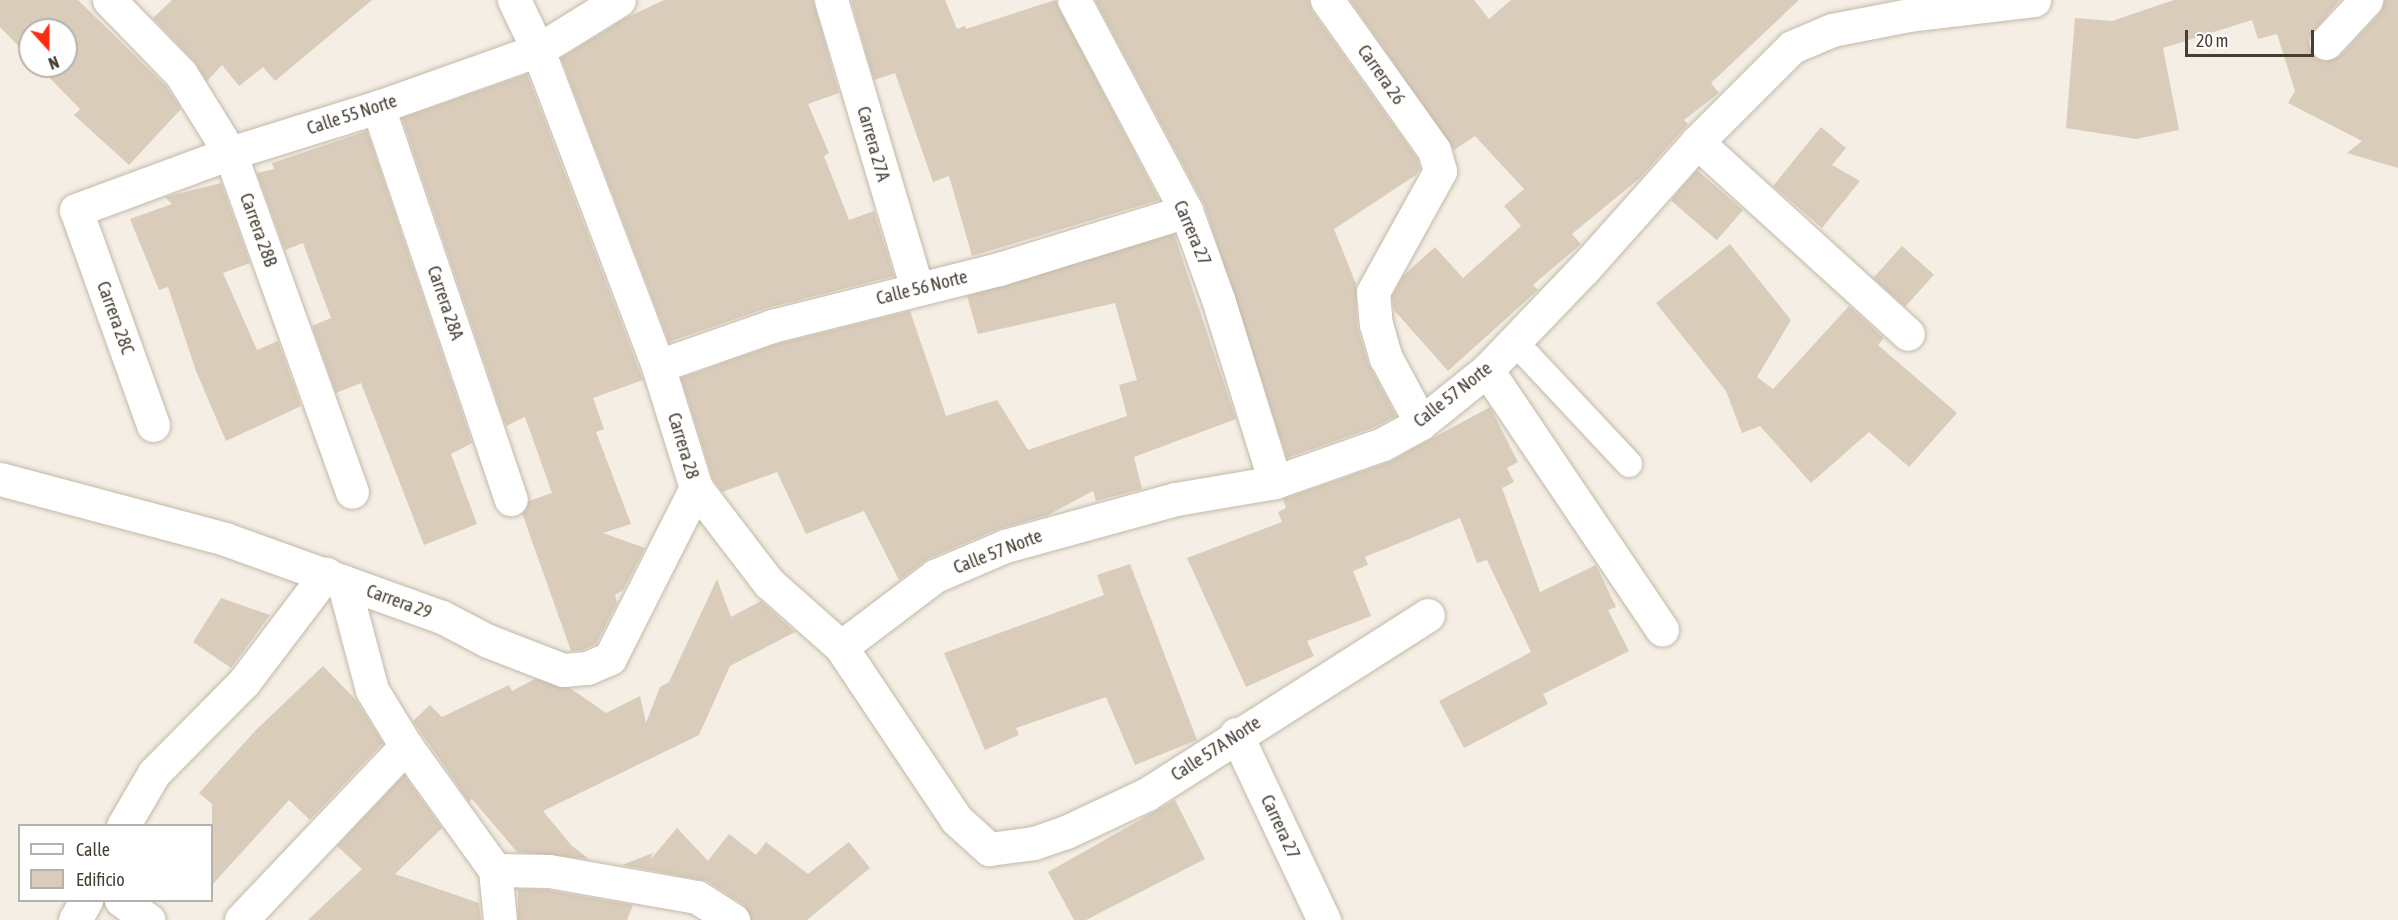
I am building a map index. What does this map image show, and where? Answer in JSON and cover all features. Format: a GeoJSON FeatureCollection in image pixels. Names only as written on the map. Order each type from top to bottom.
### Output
{"type":"FeatureCollection","features":[{"type":"Feature","properties":{"kind":"street","name":"Carrera 28B"},"geometry":{"type":"LineString","coordinates":[[109,0],[181,74],[230,153],[352,492]]}},
{"type":"Feature","properties":{"kind":"street","name":"Carrera 28"},"geometry":{"type":"LineString","coordinates":[[514,0],[538,50],[658,366],[696,488],[768,583],[841,648],[956,819],[989,849]]}},
{"type":"Feature","properties":{"kind":"street","name":"Calle 55 Norte"},"geometry":{"type":"LineString","coordinates":[[76,210],[230,153],[378,107],[538,50],[620,0]]}},
{"type":"Feature","properties":{"kind":"street","name":"Carrera 27A"},"geometry":{"type":"LineString","coordinates":[[831,0],[917,288]]}},
{"type":"Feature","properties":{"kind":"street","name":"Carrera 27"},"geometry":{"type":"LineString","coordinates":[[1074,0],[1185,212],[1218,299],[1275,482]]}},
{"type":"Feature","properties":{"kind":"street","name":"Carrera 26"},"geometry":{"type":"LineString","coordinates":[[1327,0],[1434,150],[1440,171],[1373,292],[1376,324],[1386,358],[1421,423]]}},
{"type":"Feature","properties":{"kind":"street","name":"Calle 57 Norte"},"geometry":{"type":"LineString","coordinates":[[841,648],[935,576],[1005,546],[1165,501],[1275,482],[1383,444],[1421,423],[1487,370],[1697,142],[1792,47],[1832,30],[1972,7],[2034,0]]}},
{"type":"Feature","properties":{"kind":"street"},"geometry":{"type":"LineString","coordinates":[[2326,43],[2366,0]]}},
{"type":"Feature","properties":{"kind":"street","name":"Carrera 28A"},"geometry":{"type":"LineString","coordinates":[[378,107],[511,499]]}},
{"type":"Feature","properties":{"kind":"street"},"geometry":{"type":"LineString","coordinates":[[1697,142],[1908,334]]}},
{"type":"Feature","properties":{"kind":"street","name":"Carrera 28C"},"geometry":{"type":"LineString","coordinates":[[76,210],[153,425]]}},
{"type":"Feature","properties":{"kind":"street","name":"Calle 56 Norte"},"geometry":{"type":"LineString","coordinates":[[658,366],[772,326],[1039,257],[1185,212]]}},
{"type":"Feature","properties":{"kind":"street"},"geometry":{"type":"LineString","coordinates":[[1487,370],[1662,629]]}},
{"type":"Feature","properties":{"kind":"street","name":"Carrera 29"},"geometry":{"type":"LineString","coordinates":[[0,479],[225,539],[442,617],[488,641],[563,670],[587,668],[610,658],[696,488]]}},
{"type":"Feature","properties":{"kind":"street"},"geometry":{"type":"LineString","coordinates":[[334,578],[372,690],[406,746],[495,870],[500,920]]}},
{"type":"Feature","properties":{"kind":"street"},"geometry":{"type":"LineString","coordinates":[[124,824],[154,773],[244,682],[334,578]]}},
{"type":"Feature","properties":{"kind":"street","name":"Calle 57A Norte"},"geometry":{"type":"LineString","coordinates":[[989,849],[1034,843],[1076,827],[1147,794],[1236,734],[1428,615]]}},
{"type":"Feature","properties":{"kind":"street","name":"Carrera 27"},"geometry":{"type":"LineString","coordinates":[[1236,734],[1324,920]]}},
{"type":"Feature","properties":{"kind":"street"},"geometry":{"type":"LineString","coordinates":[[241,920],[406,746]]}},
{"type":"Feature","properties":{"kind":"street"},"geometry":{"type":"LineString","coordinates":[[495,870],[549,872],[697,897],[733,920]]}},
{"type":"Feature","properties":{"kind":"street"},"geometry":{"type":"LineString","coordinates":[[75,920],[85,902]]}},
{"type":"Feature","properties":{"kind":"street"},"geometry":{"type":"LineString","coordinates":[[125,902],[149,920]]}},
{"type":"Feature","properties":{"kind":"lane"},"geometry":{"type":"LineString","coordinates":[[1515,342],[1629,464]]}},
{"type":"Feature","properties":{"kind":"building"},"geometry":{"type":"Polygon","coordinates":[[[0,0],[78,0],[166,86],[181,109],[129,165],[74,115],[80,109],[50,78],[78,78],[78,18],[18,18],[18,46],[0,27],[0,0]]]}},
{"type":"Feature","properties":{"kind":"building"},"geometry":{"type":"Polygon","coordinates":[[[172,0],[372,0],[275,81],[263,67],[239,86],[222,65],[207,81],[194,61],[153,18],[172,0]]]}},
{"type":"Feature","properties":{"kind":"building"},"geometry":{"type":"Polygon","coordinates":[[[664,0],[813,0],[839,93],[808,104],[829,153],[824,156],[849,220],[874,211],[894,276],[767,308],[669,342],[561,58],[624,19],[664,0]]]}},
{"type":"Feature","properties":{"kind":"building"},"geometry":{"type":"Polygon","coordinates":[[[851,0],[945,0],[957,29],[965,26],[966,29],[1055,0],[1159,200],[972,256],[949,176],[933,182],[895,73],[874,80],[851,0]]]}},
{"type":"Feature","properties":{"kind":"building"},"geometry":{"type":"Polygon","coordinates":[[[1095,0],[1309,0],[1312,11],[1417,158],[1420,169],[1416,175],[1334,229],[1356,284],[1357,326],[1368,363],[1396,416],[1375,427],[1287,458],[1204,204],[1095,0]]]}},
{"type":"Feature","properties":{"kind":"building"},"geometry":{"type":"Polygon","coordinates":[[[1350,0],[1474,0],[1489,19],[1511,0],[1799,0],[1711,83],[1719,93],[1684,120],[1688,124],[1640,178],[1572,234],[1581,244],[1533,285],[1538,290],[1448,371],[1394,310],[1392,296],[1403,276],[1435,247],[1463,278],[1521,226],[1504,206],[1524,189],[1475,136],[1454,150],[1350,0]]]}},
{"type":"Feature","properties":{"kind":"building"},"geometry":{"type":"Polygon","coordinates":[[[2174,0],[2340,0],[2308,38],[2313,56],[2322,61],[2340,56],[2380,13],[2384,0],[2398,0],[2398,168],[2347,153],[2362,141],[2288,103],[2295,91],[2277,34],[2258,39],[2252,20],[2163,48],[2179,130],[2136,139],[2066,128],[2075,18],[2112,21],[2174,0]]]}},
{"type":"Feature","properties":{"kind":"building"},"geometry":{"type":"Polygon","coordinates":[[[527,74],[643,380],[593,398],[604,429],[596,432],[631,524],[603,533],[645,548],[623,590],[615,595],[617,603],[596,644],[582,650],[571,651],[522,513],[529,501],[552,493],[525,417],[506,426],[402,118],[527,74]]]}},
{"type":"Feature","properties":{"kind":"building"},"geometry":{"type":"Polygon","coordinates":[[[1821,127],[1846,148],[1832,165],[1860,181],[1822,228],[1773,186],[1821,127]]]}},
{"type":"Feature","properties":{"kind":"building"},"geometry":{"type":"Polygon","coordinates":[[[367,131],[472,443],[451,454],[477,524],[424,545],[361,383],[336,393],[312,326],[331,318],[303,243],[285,250],[257,173],[274,169],[272,163],[367,131]]]}},
{"type":"Feature","properties":{"kind":"building"},"geometry":{"type":"Polygon","coordinates":[[[1697,170],[1743,210],[1717,240],[1671,200],[1697,170]]]}},
{"type":"Feature","properties":{"kind":"building"},"geometry":{"type":"Polygon","coordinates":[[[221,183],[250,263],[223,273],[257,350],[278,341],[301,406],[226,441],[196,371],[168,287],[159,290],[130,219],[172,204],[165,197],[221,183]]]}},
{"type":"Feature","properties":{"kind":"building"},"geometry":{"type":"Polygon","coordinates":[[[1174,234],[1236,419],[1134,457],[1142,489],[1096,501],[1093,491],[1048,515],[998,529],[928,559],[899,580],[864,511],[806,534],[777,472],[722,492],[713,479],[681,378],[777,344],[910,311],[946,416],[997,400],[1028,450],[1127,416],[1119,385],[1137,380],[1115,303],[978,334],[967,296],[1174,234]]]}},
{"type":"Feature","properties":{"kind":"building"},"geometry":{"type":"Polygon","coordinates":[[[1730,244],[1791,320],[1757,377],[1773,389],[1849,306],[1884,338],[1878,345],[1957,413],[1909,467],[1869,432],[1811,483],[1760,426],[1742,433],[1726,391],[1656,303],[1730,244]]]}},
{"type":"Feature","properties":{"kind":"building"},"geometry":{"type":"Polygon","coordinates":[[[1902,246],[1934,275],[1905,307],[1873,278],[1902,246]]]}},
{"type":"Feature","properties":{"kind":"building"},"geometry":{"type":"Polygon","coordinates":[[[1490,407],[1518,462],[1507,468],[1514,482],[1502,488],[1540,592],[1596,565],[1616,607],[1608,610],[1629,651],[1543,694],[1548,704],[1464,748],[1439,701],[1531,652],[1487,560],[1477,563],[1460,518],[1365,557],[1368,565],[1353,571],[1371,616],[1307,641],[1314,656],[1246,687],[1187,558],[1282,522],[1278,512],[1286,508],[1283,499],[1389,462],[1490,407]]]}},
{"type":"Feature","properties":{"kind":"building"},"geometry":{"type":"Polygon","coordinates":[[[1130,564],[1197,740],[1135,765],[1106,697],[1016,728],[1019,735],[985,750],[944,653],[1104,595],[1097,575],[1130,564]]]}},
{"type":"Feature","properties":{"kind":"building"},"geometry":{"type":"Polygon","coordinates":[[[717,579],[731,617],[761,601],[795,632],[730,666],[699,735],[543,811],[571,845],[589,859],[517,852],[472,799],[469,802],[413,721],[430,705],[442,717],[509,685],[512,691],[535,679],[570,688],[606,713],[640,696],[646,723],[660,687],[669,682],[717,579]]]}},
{"type":"Feature","properties":{"kind":"building"},"geometry":{"type":"Polygon","coordinates":[[[221,598],[270,615],[231,668],[193,642],[221,598]]]}},
{"type":"Feature","properties":{"kind":"building"},"geometry":{"type":"Polygon","coordinates":[[[323,666],[356,700],[383,743],[310,820],[289,800],[213,884],[212,804],[199,793],[255,731],[323,666]]]}},
{"type":"Feature","properties":{"kind":"building"},"geometry":{"type":"Polygon","coordinates":[[[404,775],[442,828],[395,874],[479,903],[481,920],[308,920],[362,869],[337,846],[404,775]]]}},
{"type":"Feature","properties":{"kind":"building"},"geometry":{"type":"Polygon","coordinates":[[[1175,800],[1205,859],[1086,920],[1074,920],[1048,872],[1175,800]]]}},
{"type":"Feature","properties":{"kind":"building"},"geometry":{"type":"Polygon","coordinates":[[[677,828],[708,861],[729,834],[756,855],[766,842],[808,874],[849,842],[870,868],[807,920],[752,920],[744,905],[707,881],[622,865],[653,853],[650,860],[677,828]]]}},
{"type":"Feature","properties":{"kind":"building"},"geometry":{"type":"Polygon","coordinates":[[[518,889],[547,890],[633,905],[627,920],[518,920],[518,889]]]}}]}
